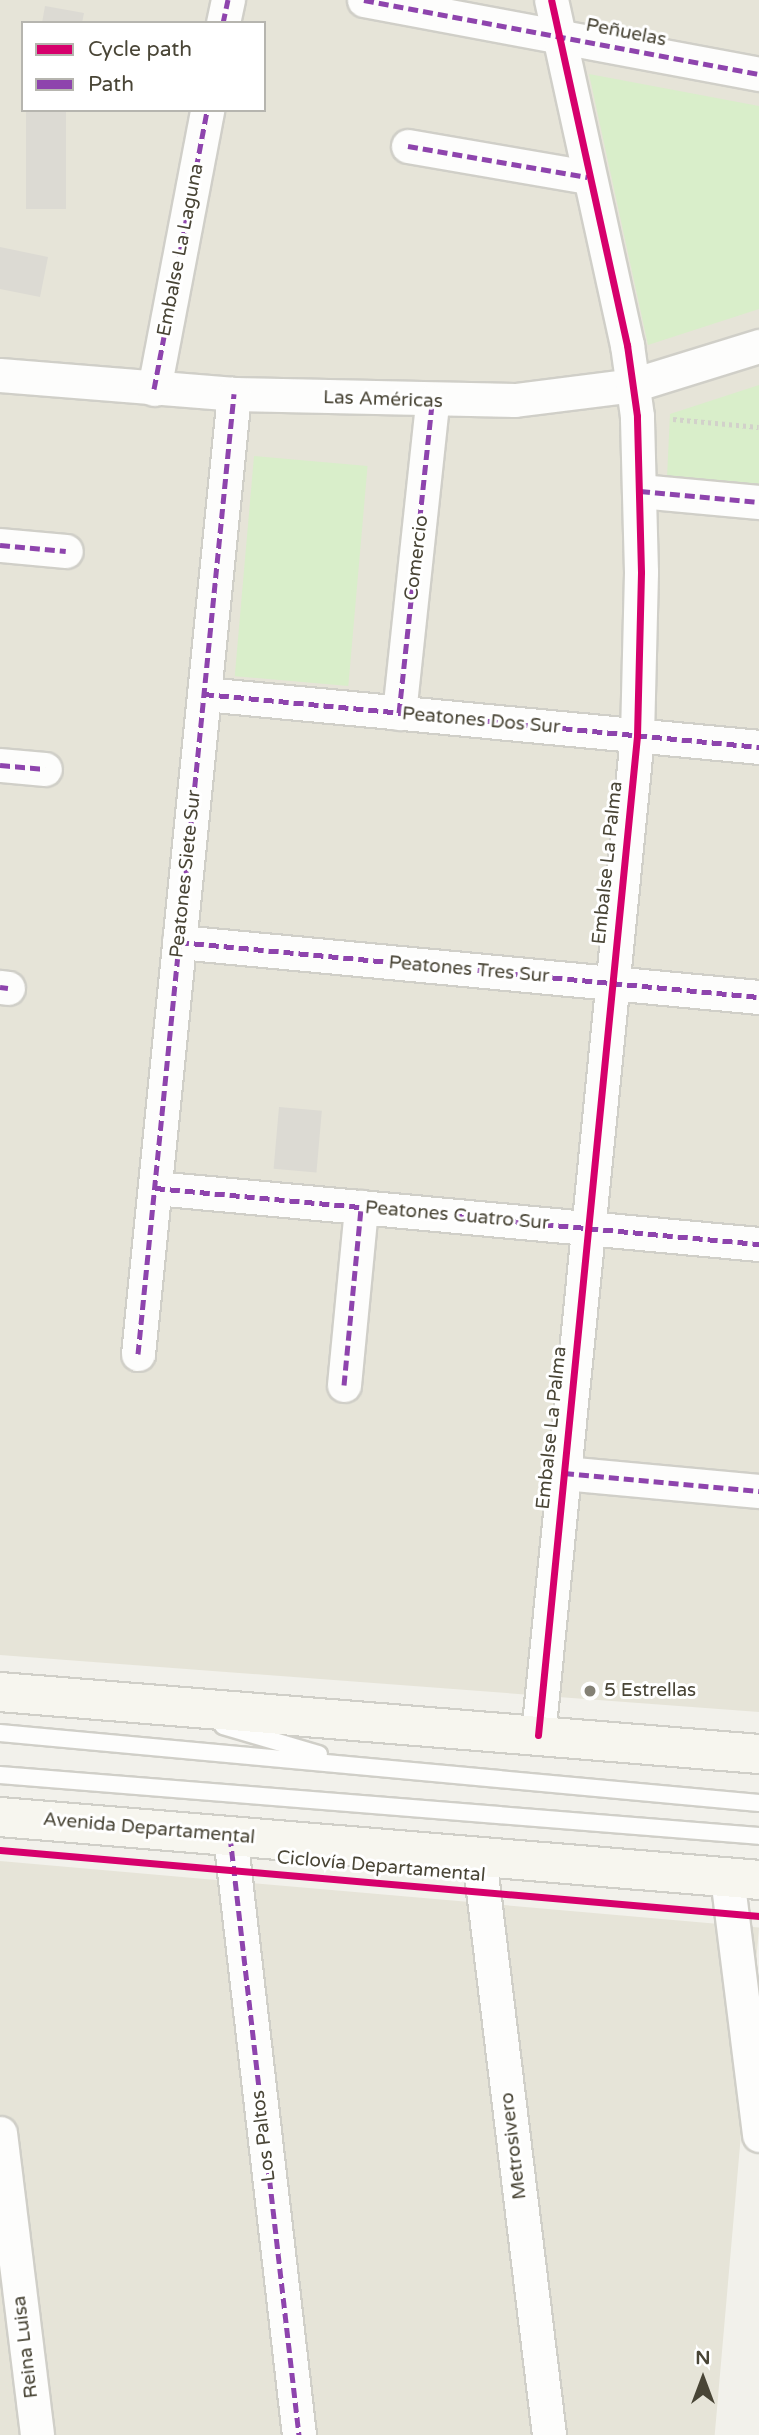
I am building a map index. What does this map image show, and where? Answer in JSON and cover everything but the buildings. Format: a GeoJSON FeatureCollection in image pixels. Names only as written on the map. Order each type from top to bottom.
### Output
{"type":"FeatureCollection","features":[{"type":"Feature","properties":{"kind":"main road"},"geometry":{"type":"LineString","coordinates":[[0,1692],[759,1754]]}},
{"type":"Feature","properties":{"kind":"main road","name":"Avenida Departamental"},"geometry":{"type":"LineString","coordinates":[[0,1817],[743,1879]]}},
{"type":"Feature","properties":{"kind":"street"},"geometry":{"type":"LineString","coordinates":[[223,21],[228,0]]}},
{"type":"Feature","properties":{"kind":"street","name":"Peñuelas"},"geometry":{"type":"LineString","coordinates":[[364,0],[759,74]]}},
{"type":"Feature","properties":{"kind":"street","name":"Embalse La Palma"},"geometry":{"type":"LineString","coordinates":[[538,1735],[637,736],[640,491],[635,400],[555,36],[551,0]]}},
{"type":"Feature","properties":{"kind":"street","name":"Embalse La Laguna"},"geometry":{"type":"LineString","coordinates":[[155,389],[207,112]]}},
{"type":"Feature","properties":{"kind":"street"},"geometry":{"type":"LineString","coordinates":[[408,146],[587,177]]}},
{"type":"Feature","properties":{"kind":"street","name":"Las Américas"},"geometry":{"type":"LineString","coordinates":[[0,375],[234,394],[432,402],[635,400],[759,345]]}},
{"type":"Feature","properties":{"kind":"street","name":"Peatones Siete Sur"},"geometry":{"type":"LineString","coordinates":[[138,1354],[234,394]]}},
{"type":"Feature","properties":{"kind":"street","name":"Comercio"},"geometry":{"type":"LineString","coordinates":[[399,713],[432,402]]}},
{"type":"Feature","properties":{"kind":"street"},"geometry":{"type":"LineString","coordinates":[[640,491],[759,502]]}},
{"type":"Feature","properties":{"kind":"street"},"geometry":{"type":"LineString","coordinates":[[0,545],[66,551]]}},
{"type":"Feature","properties":{"kind":"street","name":"Peatones Dos Sur"},"geometry":{"type":"LineString","coordinates":[[204,694],[759,747]]}},
{"type":"Feature","properties":{"kind":"street"},"geometry":{"type":"LineString","coordinates":[[0,765],[45,769]]}},
{"type":"Feature","properties":{"kind":"street","name":"Peatones Tres Sur"},"geometry":{"type":"LineString","coordinates":[[179,942],[759,997]]}},
{"type":"Feature","properties":{"kind":"street","name":"Peatones Cuatro Sur"},"geometry":{"type":"LineString","coordinates":[[155,1188],[759,1244]]}},
{"type":"Feature","properties":{"kind":"street"},"geometry":{"type":"LineString","coordinates":[[344,1385],[361,1207]]}},
{"type":"Feature","properties":{"kind":"street"},"geometry":{"type":"LineString","coordinates":[[564,1473],[759,1491]]}},
{"type":"Feature","properties":{"kind":"street","name":"Los Paltos"},"geometry":{"type":"LineString","coordinates":[[230,1836],[299,2435]]}},
{"type":"Feature","properties":{"kind":"street","name":"Metrosivero"},"geometry":{"type":"LineString","coordinates":[[479,1857],[549,2435]]}},
{"type":"Feature","properties":{"kind":"street"},"geometry":{"type":"LineString","coordinates":[[743,1879],[759,2135]]}},
{"type":"Feature","properties":{"kind":"street","name":"Reina Luisa"},"geometry":{"type":"LineString","coordinates":[[0,2133],[37,2435]]}},
{"type":"Feature","properties":{"kind":"lane"},"geometry":{"type":"LineString","coordinates":[[151,1704],[355,1764]]}},
{"type":"Feature","properties":{"kind":"lane"},"geometry":{"type":"LineString","coordinates":[[0,1733],[759,1803]]}},
{"type":"Feature","properties":{"kind":"lane"},"geometry":{"type":"LineString","coordinates":[[0,1776],[759,1836]]}},
{"type":"Feature","properties":{"kind":"path"},"geometry":{"type":"LineString","coordinates":[[635,400],[759,427]]}},
{"type":"Feature","properties":{"kind":"shaded area"},"geometry":{"type":"Polygon","coordinates":[[[0,0],[759,0],[759,1712],[0,1655],[0,0]]]}},
{"type":"Feature","properties":{"kind":"shaded area"},"geometry":{"type":"Polygon","coordinates":[[[0,1861],[759,1927],[715,2435],[0,2435],[0,1861]]]}},
{"type":"Feature","properties":{"kind":"green space"},"geometry":{"type":"Polygon","coordinates":[[[589,74],[759,106],[759,309],[648,345],[589,74]]]}},
{"type":"Feature","properties":{"kind":"green space"},"geometry":{"type":"Polygon","coordinates":[[[759,385],[759,485],[667,477],[670,414],[759,385]]]}},
{"type":"Feature","properties":{"kind":"green space"},"geometry":{"type":"Polygon","coordinates":[[[254,456],[368,466],[348,686],[235,676],[254,456]]]}},
{"type":"Feature","properties":{"kind":"marked path"},"geometry":{"type":"LineString","coordinates":[[223,21],[228,0]]}},
{"type":"Feature","properties":{"kind":"marked path"},"geometry":{"type":"LineString","coordinates":[[364,0],[759,74]]}},
{"type":"Feature","properties":{"kind":"marked path"},"geometry":{"type":"LineString","coordinates":[[154,389],[207,112]]}},
{"type":"Feature","properties":{"kind":"marked path"},"geometry":{"type":"LineString","coordinates":[[408,146],[587,177]]}},
{"type":"Feature","properties":{"kind":"marked path"},"geometry":{"type":"LineString","coordinates":[[138,1354],[234,394]]}},
{"type":"Feature","properties":{"kind":"marked path"},"geometry":{"type":"LineString","coordinates":[[399,713],[432,402]]}},
{"type":"Feature","properties":{"kind":"marked path"},"geometry":{"type":"LineString","coordinates":[[640,491],[759,502]]}},
{"type":"Feature","properties":{"kind":"marked path"},"geometry":{"type":"LineString","coordinates":[[0,545],[66,551]]}},
{"type":"Feature","properties":{"kind":"marked path"},"geometry":{"type":"LineString","coordinates":[[204,694],[759,747]]}},
{"type":"Feature","properties":{"kind":"marked path"},"geometry":{"type":"LineString","coordinates":[[0,765],[45,769]]}},
{"type":"Feature","properties":{"kind":"marked path"},"geometry":{"type":"LineString","coordinates":[[179,942],[759,997]]}},
{"type":"Feature","properties":{"kind":"marked path"},"geometry":{"type":"LineString","coordinates":[[0,987],[8,988]]}},
{"type":"Feature","properties":{"kind":"marked path"},"geometry":{"type":"LineString","coordinates":[[155,1188],[759,1244]]}},
{"type":"Feature","properties":{"kind":"marked path"},"geometry":{"type":"LineString","coordinates":[[344,1385],[361,1207]]}},
{"type":"Feature","properties":{"kind":"marked path"},"geometry":{"type":"LineString","coordinates":[[564,1473],[759,1491]]}},
{"type":"Feature","properties":{"kind":"marked path"},"geometry":{"type":"LineString","coordinates":[[230,1836],[299,2435]]}},
{"type":"Feature","properties":{"kind":"cycle path"},"geometry":{"type":"LineString","coordinates":[[538,1735],[637,736],[641,572],[637,416],[627,345],[551,0]]}},
{"type":"Feature","properties":{"kind":"cycle path","name":"Ciclovía Departamental"},"geometry":{"type":"LineString","coordinates":[[0,1850],[759,1916]]}},
{"type":"Feature","properties":{"kind":"place","name":"5 Estrellas"},"geometry":{"type":"Point","coordinates":[590,1691]}}]}
